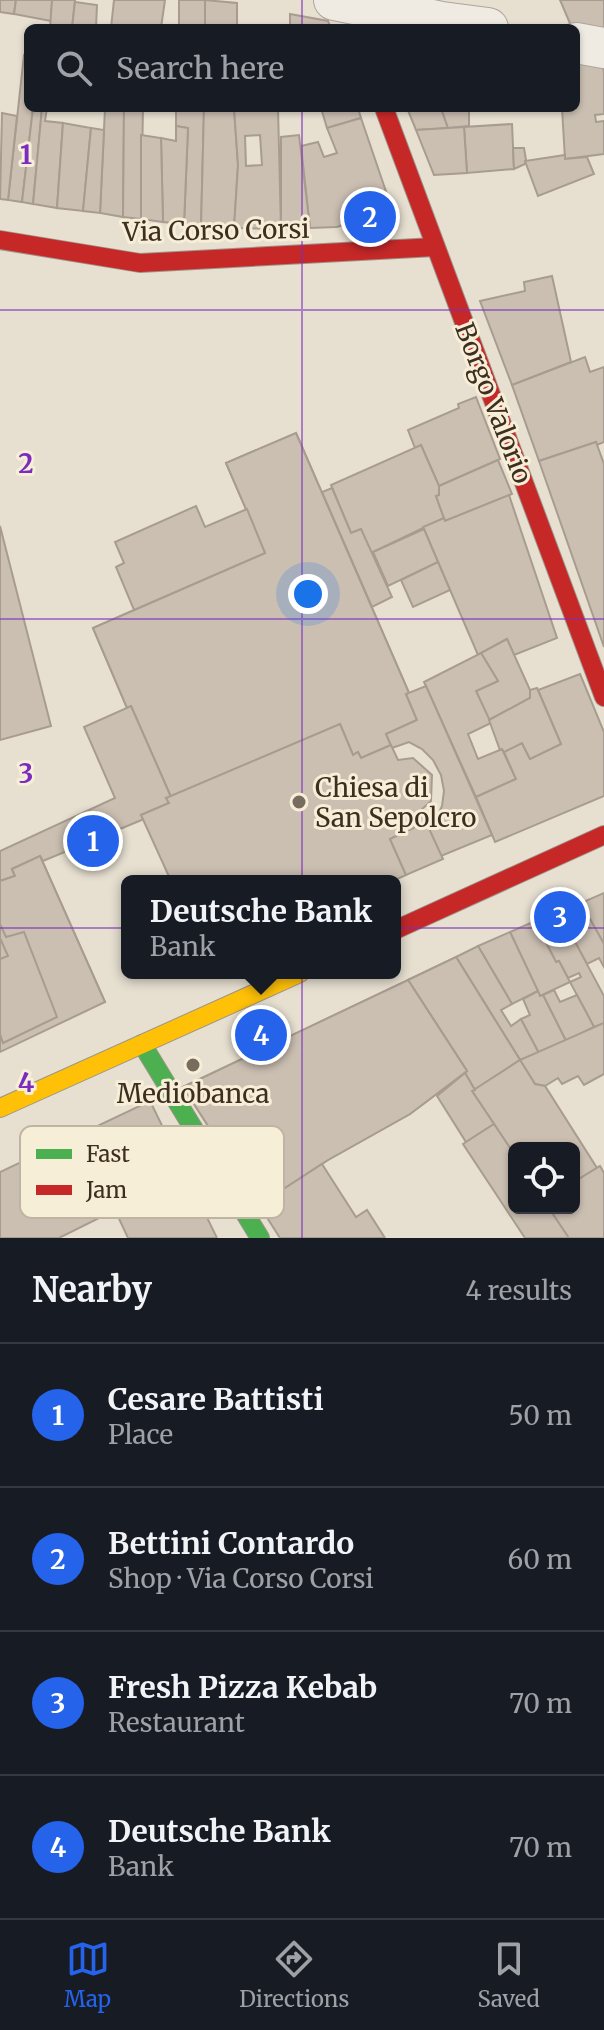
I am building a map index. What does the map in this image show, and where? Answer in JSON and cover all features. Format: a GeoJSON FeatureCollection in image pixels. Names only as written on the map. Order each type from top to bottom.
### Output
{"type":"FeatureCollection","features":[{"type":"Feature","properties":{"kind":"street"},"geometry":{"type":"LineString","coordinates":[[344,10],[456,24]]}},
{"type":"Feature","properties":{"kind":"street"},"geometry":{"type":"LineString","coordinates":[[580,44],[604,48]]}},
{"type":"Feature","properties":{"kind":"street","name":"Borgo Valorio"},"geometry":{"type":"LineString","coordinates":[[385,112],[604,697]]}},
{"type":"Feature","properties":{"kind":"street","name":"Via Corso Corsi"},"geometry":{"type":"LineString","coordinates":[[0,240],[140,263],[435,247]]}},
{"type":"Feature","properties":{"kind":"street"},"geometry":{"type":"LineString","coordinates":[[401,927],[604,835]]}},
{"type":"Feature","properties":{"kind":"street"},"geometry":{"type":"LineString","coordinates":[[0,1108],[287,979]]}},
{"type":"Feature","properties":{"kind":"street"},"geometry":{"type":"LineString","coordinates":[[142,1044],[192,1126]]}},
{"type":"Feature","properties":{"kind":"street"},"geometry":{"type":"LineString","coordinates":[[248,1218],[260,1238]]}},
{"type":"Feature","properties":{"kind":"building"},"geometry":{"type":"Polygon","coordinates":[[[0,0],[16,0],[14,14],[0,12],[0,0]]]}},
{"type":"Feature","properties":{"kind":"building"},"geometry":{"type":"Polygon","coordinates":[[[16,0],[52,0],[51,21],[14,14],[16,0]]]}},
{"type":"Feature","properties":{"kind":"building"},"geometry":{"type":"Polygon","coordinates":[[[52,0],[75,0],[72,24],[50,24],[52,0]]]}},
{"type":"Feature","properties":{"kind":"building"},"geometry":{"type":"Polygon","coordinates":[[[114,0],[165,0],[162,24],[111,24],[114,0]]]}},
{"type":"Feature","properties":{"kind":"building"},"geometry":{"type":"Polygon","coordinates":[[[179,0],[205,0],[205,24],[179,24],[179,0]]]}},
{"type":"Feature","properties":{"kind":"building"},"geometry":{"type":"Polygon","coordinates":[[[205,0],[237,3],[237,24],[205,24],[205,0]]]}},
{"type":"Feature","properties":{"kind":"building"},"geometry":{"type":"Polygon","coordinates":[[[560,0],[604,0],[604,33],[580,29],[580,24],[570,24],[560,0]]]}},
{"type":"Feature","properties":{"kind":"building"},"geometry":{"type":"Polygon","coordinates":[[[75,2],[97,5],[96,24],[72,24],[75,2]]]}},
{"type":"Feature","properties":{"kind":"building"},"geometry":{"type":"Polygon","coordinates":[[[290,14],[328,21],[329,24],[290,24],[290,14]]]}},
{"type":"Feature","properties":{"kind":"building"},"geometry":{"type":"Polygon","coordinates":[[[24,55],[24,112],[33,112],[22,202],[8,200],[24,55]]]}},
{"type":"Feature","properties":{"kind":"building"},"geometry":{"type":"Polygon","coordinates":[[[580,57],[601,60],[604,114],[595,115],[596,122],[604,121],[604,154],[565,159],[562,112],[580,112],[580,57]]]}},
{"type":"Feature","properties":{"kind":"building"},"geometry":{"type":"Polygon","coordinates":[[[33,112],[42,112],[33,204],[22,202],[33,112]]]}},
{"type":"Feature","properties":{"kind":"building"},"geometry":{"type":"Polygon","coordinates":[[[42,112],[46,112],[45,121],[63,123],[57,208],[33,204],[42,112]]]}},
{"type":"Feature","properties":{"kind":"building"},"geometry":{"type":"Polygon","coordinates":[[[105,112],[124,112],[123,217],[100,213],[105,112]]]}},
{"type":"Feature","properties":{"kind":"building"},"geometry":{"type":"Polygon","coordinates":[[[124,112],[143,112],[141,219],[123,217],[124,112]]]}},
{"type":"Feature","properties":{"kind":"building"},"geometry":{"type":"Polygon","coordinates":[[[176,112],[204,112],[201,227],[184,224],[188,128],[176,126],[176,112]]]}},
{"type":"Feature","properties":{"kind":"building"},"geometry":{"type":"Polygon","coordinates":[[[204,112],[234,112],[238,165],[234,228],[201,227],[204,112]]]}},
{"type":"Feature","properties":{"kind":"building"},"geometry":{"type":"Polygon","coordinates":[[[234,112],[278,112],[281,229],[234,228],[238,165],[234,112]],[[260,135],[245,136],[246,166],[262,165],[260,135]]]}},
{"type":"Feature","properties":{"kind":"building"},"geometry":{"type":"Polygon","coordinates":[[[322,112],[359,112],[361,118],[327,128],[322,112]]]}},
{"type":"Feature","properties":{"kind":"building"},"geometry":{"type":"Polygon","coordinates":[[[409,112],[442,112],[448,128],[416,130],[409,112]]]}},
{"type":"Feature","properties":{"kind":"building"},"geometry":{"type":"Polygon","coordinates":[[[442,112],[469,112],[469,126],[448,128],[442,112]]]}},
{"type":"Feature","properties":{"kind":"building"},"geometry":{"type":"Polygon","coordinates":[[[2,113],[17,116],[8,200],[0,199],[2,113]]]}},
{"type":"Feature","properties":{"kind":"building"},"geometry":{"type":"Polygon","coordinates":[[[361,118],[392,209],[337,227],[310,228],[301,146],[318,142],[324,157],[337,153],[327,128],[361,118]]]}},
{"type":"Feature","properties":{"kind":"building"},"geometry":{"type":"Polygon","coordinates":[[[63,123],[91,128],[83,211],[57,208],[63,123]]]}},
{"type":"Feature","properties":{"kind":"building"},"geometry":{"type":"Polygon","coordinates":[[[512,124],[514,169],[467,173],[464,127],[512,124]]]}},
{"type":"Feature","properties":{"kind":"building"},"geometry":{"type":"Polygon","coordinates":[[[176,126],[188,128],[184,224],[163,222],[161,138],[176,141],[176,126]]]}},
{"type":"Feature","properties":{"kind":"building"},"geometry":{"type":"Polygon","coordinates":[[[464,127],[467,173],[434,175],[416,130],[464,127]]]}},
{"type":"Feature","properties":{"kind":"building"},"geometry":{"type":"Polygon","coordinates":[[[91,128],[104,130],[100,213],[83,211],[91,128]]]}},
{"type":"Feature","properties":{"kind":"building"},"geometry":{"type":"Polygon","coordinates":[[[141,135],[161,138],[163,222],[141,219],[141,135]]]}},
{"type":"Feature","properties":{"kind":"building"},"geometry":{"type":"Polygon","coordinates":[[[299,135],[310,228],[281,229],[281,137],[299,135]]]}},
{"type":"Feature","properties":{"kind":"building"},"geometry":{"type":"Polygon","coordinates":[[[513,148],[524,148],[526,160],[525,164],[514,169],[513,148]]]}},
{"type":"Feature","properties":{"kind":"building"},"geometry":{"type":"Polygon","coordinates":[[[565,155],[565,159],[587,157],[594,174],[538,196],[525,161],[565,155]]]}},
{"type":"Feature","properties":{"kind":"building"},"geometry":{"type":"Polygon","coordinates":[[[552,276],[571,362],[512,385],[480,301],[525,291],[524,282],[552,276]]]}},
{"type":"Feature","properties":{"kind":"building"},"geometry":{"type":"Polygon","coordinates":[[[585,357],[590,372],[604,367],[604,442],[539,461],[512,385],[585,357]]]}},
{"type":"Feature","properties":{"kind":"building"},"geometry":{"type":"Polygon","coordinates":[[[476,397],[500,459],[439,486],[421,445],[415,448],[408,430],[459,408],[458,404],[476,397]]]}},
{"type":"Feature","properties":{"kind":"building"},"geometry":{"type":"Polygon","coordinates":[[[296,433],[409,693],[406,694],[417,720],[386,734],[391,745],[361,758],[358,752],[353,755],[340,724],[171,797],[131,706],[127,708],[93,628],[265,553],[226,463],[296,433]],[[260,593],[150,643],[202,760],[311,712],[260,593]]]}},
{"type":"Feature","properties":{"kind":"building"},"geometry":{"type":"Polygon","coordinates":[[[296,433],[409,693],[406,694],[417,720],[386,734],[391,745],[361,758],[358,752],[353,755],[340,724],[171,797],[131,706],[127,708],[93,628],[265,553],[226,463],[296,433]]]}},
{"type":"Feature","properties":{"kind":"building"},"geometry":{"type":"Polygon","coordinates":[[[596,442],[604,464],[604,647],[539,461],[596,442]]]}},
{"type":"Feature","properties":{"kind":"building"},"geometry":{"type":"Polygon","coordinates":[[[421,445],[439,486],[439,495],[436,496],[444,518],[371,553],[361,529],[351,533],[331,485],[421,445]]]}},
{"type":"Feature","properties":{"kind":"building"},"geometry":{"type":"Polygon","coordinates":[[[498,460],[512,494],[445,521],[436,496],[439,495],[439,486],[498,460]]]}},
{"type":"Feature","properties":{"kind":"building"},"geometry":{"type":"Polygon","coordinates":[[[332,488],[351,533],[361,529],[392,597],[372,607],[322,492],[332,488]]]}},
{"type":"Feature","properties":{"kind":"building"},"geometry":{"type":"Polygon","coordinates":[[[509,495],[557,638],[514,655],[507,639],[478,655],[423,527],[509,495]]]}},
{"type":"Feature","properties":{"kind":"building"},"geometry":{"type":"Polygon","coordinates":[[[196,506],[205,527],[247,509],[265,553],[134,610],[116,567],[124,563],[115,542],[196,506]]]}},
{"type":"Feature","properties":{"kind":"building"},"geometry":{"type":"Polygon","coordinates":[[[0,526],[51,726],[0,740],[0,526]]]}},
{"type":"Feature","properties":{"kind":"building"},"geometry":{"type":"Polygon","coordinates":[[[424,529],[438,562],[388,586],[373,552],[424,529]]]}},
{"type":"Feature","properties":{"kind":"building"},"geometry":{"type":"Polygon","coordinates":[[[438,562],[450,590],[413,607],[401,580],[438,562]]]}},
{"type":"Feature","properties":{"kind":"building"},"geometry":{"type":"Polygon","coordinates":[[[507,639],[530,690],[530,698],[489,720],[476,691],[498,681],[481,653],[507,639]]]}},
{"type":"Feature","properties":{"kind":"building"},"geometry":{"type":"Polygon","coordinates":[[[481,653],[498,681],[476,691],[491,723],[468,734],[478,759],[502,749],[516,779],[476,797],[424,682],[481,653]]]}},
{"type":"Feature","properties":{"kind":"building"},"geometry":{"type":"Polygon","coordinates":[[[580,674],[604,732],[604,796],[495,842],[476,797],[516,779],[504,752],[522,743],[530,759],[561,744],[538,690],[580,674]]]}},
{"type":"Feature","properties":{"kind":"building"},"geometry":{"type":"Polygon","coordinates":[[[426,686],[492,835],[441,856],[424,822],[438,815],[442,806],[444,791],[441,775],[422,749],[409,742],[392,748],[386,734],[417,720],[406,694],[426,686]]]}},
{"type":"Feature","properties":{"kind":"building"},"geometry":{"type":"Polygon","coordinates":[[[537,688],[561,744],[530,759],[522,743],[504,752],[500,750],[489,720],[530,698],[530,690],[537,688]]]}},
{"type":"Feature","properties":{"kind":"building"},"geometry":{"type":"Polygon","coordinates":[[[131,706],[171,797],[166,798],[169,803],[141,815],[144,819],[43,861],[40,856],[12,869],[15,876],[0,881],[0,851],[115,798],[84,727],[131,706]]]}},
{"type":"Feature","properties":{"kind":"building","name":"Chiesa di San Sepolcro"},"geometry":{"type":"Polygon","coordinates":[[[340,724],[353,755],[358,752],[361,758],[391,745],[398,760],[413,758],[432,775],[431,801],[420,811],[425,823],[390,839],[406,875],[401,877],[168,875],[141,815],[169,803],[166,798],[340,724]]]}},
{"type":"Feature","properties":{"kind":"building"},"geometry":{"type":"Polygon","coordinates":[[[426,822],[443,859],[406,875],[390,839],[426,822]]]}},
{"type":"Feature","properties":{"kind":"building"},"geometry":{"type":"Polygon","coordinates":[[[40,856],[105,1002],[57,1017],[24,932],[6,937],[0,924],[0,881],[15,876],[12,869],[40,856]],[[15,917],[3,922],[8,933],[20,928],[15,917]]]}},
{"type":"Feature","properties":{"kind":"building"},"geometry":{"type":"Polygon","coordinates":[[[40,856],[105,1002],[0,1052],[0,881],[15,876],[12,869],[40,856]]]}},
{"type":"Feature","properties":{"kind":"building"},"geometry":{"type":"Polygon","coordinates":[[[604,893],[604,944],[581,903],[604,893]]]}},
{"type":"Feature","properties":{"kind":"building"},"geometry":{"type":"Polygon","coordinates":[[[581,903],[604,944],[604,967],[599,958],[587,964],[559,912],[581,903]]]}},
{"type":"Feature","properties":{"kind":"building"},"geometry":{"type":"Polygon","coordinates":[[[559,912],[604,996],[604,1023],[594,1027],[570,982],[581,977],[579,973],[568,978],[535,921],[559,912]]]}},
{"type":"Feature","properties":{"kind":"building"},"geometry":{"type":"Polygon","coordinates":[[[535,921],[570,982],[540,996],[510,932],[535,921]]]}},
{"type":"Feature","properties":{"kind":"building"},"geometry":{"type":"Polygon","coordinates":[[[0,924],[6,937],[24,932],[57,1017],[3,1043],[0,1034],[0,959],[8,956],[0,938],[0,924]]]}},
{"type":"Feature","properties":{"kind":"building"},"geometry":{"type":"Polygon","coordinates":[[[510,932],[538,991],[512,1004],[478,946],[510,932]]]}},
{"type":"Feature","properties":{"kind":"building"},"geometry":{"type":"Polygon","coordinates":[[[478,946],[512,1004],[501,1010],[511,1026],[521,1019],[539,1053],[520,1060],[456,957],[478,946]]]}},
{"type":"Feature","properties":{"kind":"building"},"geometry":{"type":"Polygon","coordinates":[[[456,957],[520,1060],[475,1090],[465,1073],[467,1071],[408,980],[456,957]],[[476,1027],[466,1033],[483,1060],[493,1054],[476,1027]]]}},
{"type":"Feature","properties":{"kind":"building"},"geometry":{"type":"Polygon","coordinates":[[[456,957],[520,1060],[475,1090],[465,1073],[467,1071],[408,980],[456,957]]]}},
{"type":"Feature","properties":{"kind":"building"},"geometry":{"type":"Polygon","coordinates":[[[408,980],[467,1071],[410,1114],[284,1189],[284,1145],[317,1126],[291,1098],[248,1126],[208,1126],[183,1087],[408,980]],[[353,1079],[339,1089],[353,1107],[366,1096],[353,1079]]]}},
{"type":"Feature","properties":{"kind":"building"},"geometry":{"type":"Polygon","coordinates":[[[408,980],[467,1071],[410,1114],[284,1189],[284,1126],[208,1126],[183,1087],[408,980]]]}},
{"type":"Feature","properties":{"kind":"building"},"geometry":{"type":"Polygon","coordinates":[[[554,990],[560,1002],[577,995],[594,1027],[566,1041],[543,995],[554,990]]]}},
{"type":"Feature","properties":{"kind":"building"},"geometry":{"type":"Polygon","coordinates":[[[538,991],[540,996],[543,995],[566,1041],[539,1053],[521,1019],[530,1015],[523,999],[538,991]]]}},
{"type":"Feature","properties":{"kind":"building"},"geometry":{"type":"Polygon","coordinates":[[[604,1023],[604,1074],[584,1085],[578,1076],[562,1084],[558,1078],[545,1086],[535,1084],[520,1060],[604,1023]]]}},
{"type":"Feature","properties":{"kind":"building"},"geometry":{"type":"Polygon","coordinates":[[[520,1060],[535,1084],[545,1086],[597,1168],[580,1178],[580,1142],[508,1142],[508,1145],[472,1091],[520,1060]]]}},
{"type":"Feature","properties":{"kind":"building"},"geometry":{"type":"Polygon","coordinates":[[[465,1073],[475,1090],[472,1091],[494,1124],[466,1142],[437,1096],[465,1073]]]}},
{"type":"Feature","properties":{"kind":"building"},"geometry":{"type":"Polygon","coordinates":[[[150,1101],[162,1126],[97,1126],[150,1101]]]}},
{"type":"Feature","properties":{"kind":"building"},"geometry":{"type":"Polygon","coordinates":[[[494,1124],[508,1145],[508,1212],[463,1144],[494,1124]]]}},
{"type":"Feature","properties":{"kind":"building"},"geometry":{"type":"Polygon","coordinates":[[[20,1163],[20,1218],[99,1218],[59,1238],[0,1238],[0,1172],[20,1163]]]}},
{"type":"Feature","properties":{"kind":"building"},"geometry":{"type":"Polygon","coordinates":[[[322,1164],[356,1217],[367,1210],[385,1238],[280,1238],[267,1218],[284,1218],[284,1189],[322,1164]]]}},
{"type":"Feature","properties":{"kind":"building"},"geometry":{"type":"Polygon","coordinates":[[[600,1166],[604,1173],[604,1238],[569,1238],[553,1214],[580,1214],[580,1178],[600,1166]]]}},
{"type":"Feature","properties":{"kind":"building"},"geometry":{"type":"Polygon","coordinates":[[[509,1214],[553,1214],[569,1238],[525,1238],[509,1214]]]}},
{"type":"Feature","properties":{"kind":"building"},"geometry":{"type":"Polygon","coordinates":[[[119,1218],[207,1218],[217,1238],[128,1238],[119,1218]]]}},
{"type":"Feature","properties":{"kind":"traffic: fast"},"geometry":{"type":"LineString","coordinates":[[142,1044],[192,1126]]}},
{"type":"Feature","properties":{"kind":"traffic: fast"},"geometry":{"type":"LineString","coordinates":[[248,1218],[260,1238]]}},
{"type":"Feature","properties":{"kind":"traffic: slow"},"geometry":{"type":"LineString","coordinates":[[0,1108],[287,979]]}},
{"type":"Feature","properties":{"kind":"traffic: jam"},"geometry":{"type":"LineString","coordinates":[[385,112],[604,697]]}},
{"type":"Feature","properties":{"kind":"traffic: jam"},"geometry":{"type":"LineString","coordinates":[[0,240],[140,263],[435,247]]}},
{"type":"Feature","properties":{"kind":"traffic: jam"},"geometry":{"type":"LineString","coordinates":[[401,927],[604,835]]}},
{"type":"Feature","properties":{"kind":"place","name":"Bettini Contardo"},"geometry":{"type":"Point","coordinates":[370,217]}},
{"type":"Feature","properties":{"kind":"place","name":"Chiesa di San Sepolcro"},"geometry":{"type":"Point","coordinates":[299,802]}},
{"type":"Feature","properties":{"kind":"place","name":"Cesare Battisti"},"geometry":{"type":"Point","coordinates":[93,841]}},
{"type":"Feature","properties":{"kind":"place","name":"Fresh Pizza Kebab"},"geometry":{"type":"Point","coordinates":[560,917]}},
{"type":"Feature","properties":{"kind":"place","name":"Deutsche Bank"},"geometry":{"type":"Point","coordinates":[261,1035]}},
{"type":"Feature","properties":{"kind":"place","name":"Mediobanca"},"geometry":{"type":"Point","coordinates":[193,1065]}}]}
